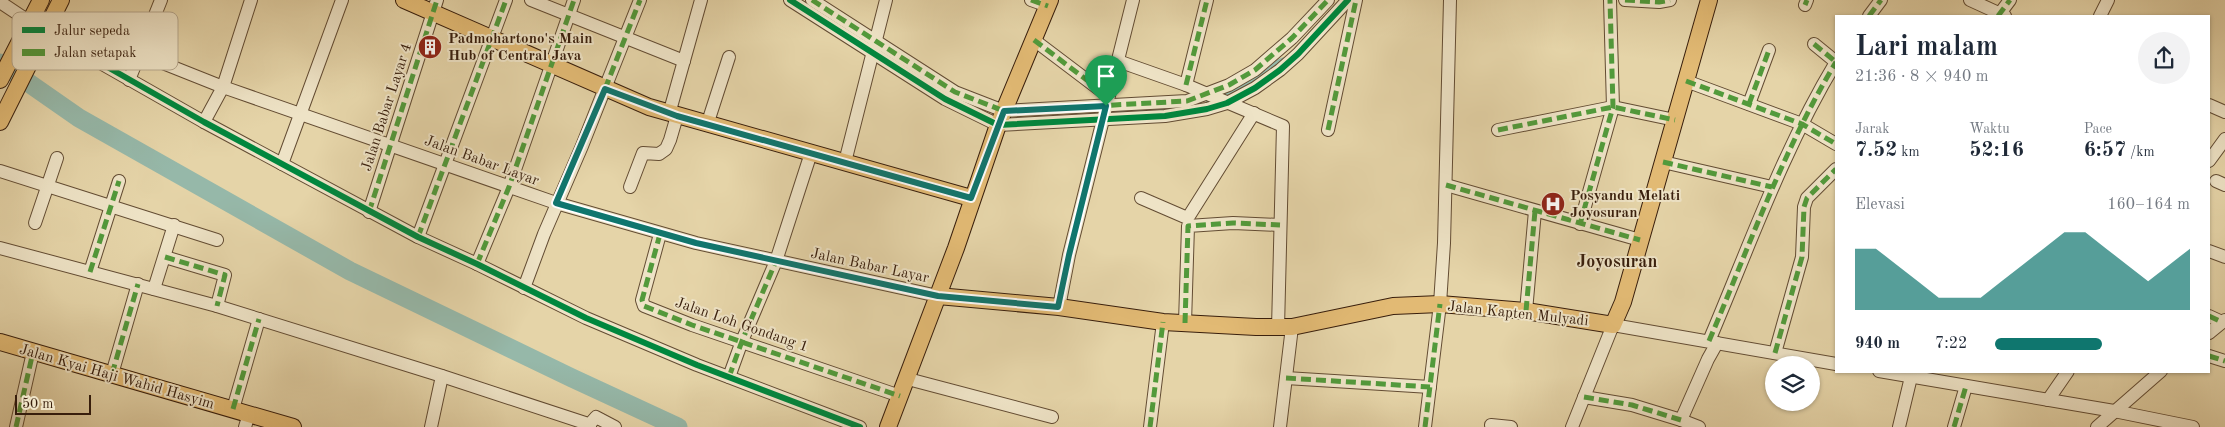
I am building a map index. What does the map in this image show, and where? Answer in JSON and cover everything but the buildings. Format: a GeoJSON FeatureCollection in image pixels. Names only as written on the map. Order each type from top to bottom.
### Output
{"type":"FeatureCollection","features":[{"type":"Feature","properties":{"kind":"main road"},"geometry":{"type":"LineString","coordinates":[[35,12],[41,0]]}},
{"type":"Feature","properties":{"kind":"main road"},"geometry":{"type":"LineString","coordinates":[[55,12],[61,0]]}},
{"type":"Feature","properties":{"kind":"main road"},"geometry":{"type":"LineString","coordinates":[[404,0],[435,6],[493,38],[605,89],[673,115],[971,198]]}},
{"type":"Feature","properties":{"kind":"main road"},"geometry":{"type":"LineString","coordinates":[[1614,325],[1709,0]]}},
{"type":"Feature","properties":{"kind":"main road"},"geometry":{"type":"LineString","coordinates":[[888,427],[908,379],[1001,118],[1049,3]]}},
{"type":"Feature","properties":{"kind":"main road"},"geometry":{"type":"LineString","coordinates":[[0,80],[12,57]]}},
{"type":"Feature","properties":{"kind":"main road"},"geometry":{"type":"LineString","coordinates":[[0,122],[26,70]]}},
{"type":"Feature","properties":{"kind":"main road","name":"Jalan Kapten Mulyadi"},"geometry":{"type":"LineString","coordinates":[[938,296],[1058,307],[1163,322],[1285,328],[1393,306],[1440,304],[1526,311],[1614,325]]}},
{"type":"Feature","properties":{"kind":"main road","name":"Jalan Kyai Haji Wahid Hasyim"},"geometry":{"type":"LineString","coordinates":[[0,342],[112,374],[168,393],[233,409],[247,421],[293,427]]}},
{"type":"Feature","properties":{"kind":"street"},"geometry":{"type":"LineString","coordinates":[[156,12],[161,0]]}},
{"type":"Feature","properties":{"kind":"street"},"geometry":{"type":"LineString","coordinates":[[204,122],[222,87],[251,0]]}},
{"type":"Feature","properties":{"kind":"street"},"geometry":{"type":"LineString","coordinates":[[282,164],[342,0]]}},
{"type":"Feature","properties":{"kind":"street"},"geometry":{"type":"LineString","coordinates":[[418,238],[506,0]]}},
{"type":"Feature","properties":{"kind":"street"},"geometry":{"type":"LineString","coordinates":[[531,0],[684,61]]}},
{"type":"Feature","properties":{"kind":"street"},"geometry":{"type":"LineString","coordinates":[[477,264],[508,187],[574,0]]}},
{"type":"Feature","properties":{"kind":"street"},"geometry":{"type":"LineString","coordinates":[[524,288],[556,203],[605,89],[640,0]]}},
{"type":"Feature","properties":{"kind":"street"},"geometry":{"type":"LineString","coordinates":[[630,187],[642,153],[660,154],[666,149],[684,61],[701,0]]}},
{"type":"Feature","properties":{"kind":"street"},"geometry":{"type":"LineString","coordinates":[[790,0],[1001,118],[1215,99],[1255,88],[1298,54],[1348,0]]}},
{"type":"Feature","properties":{"kind":"street"},"geometry":{"type":"LineString","coordinates":[[812,0],[874,47]]}},
{"type":"Feature","properties":{"kind":"street"},"geometry":{"type":"LineString","coordinates":[[845,162],[886,0]]}},
{"type":"Feature","properties":{"kind":"street"},"geometry":{"type":"LineString","coordinates":[[1031,0],[1049,3]]}},
{"type":"Feature","properties":{"kind":"street"},"geometry":{"type":"LineString","coordinates":[[1058,307],[1069,255],[1133,0]]}},
{"type":"Feature","properties":{"kind":"street"},"geometry":{"type":"LineString","coordinates":[[1186,85],[1207,0]]}},
{"type":"Feature","properties":{"kind":"street"},"geometry":{"type":"LineString","coordinates":[[1034,40],[1105,110],[1187,113],[1215,99],[1229,85],[1270,59],[1328,0]]}},
{"type":"Feature","properties":{"kind":"street"},"geometry":{"type":"LineString","coordinates":[[1328,130],[1356,0]]}},
{"type":"Feature","properties":{"kind":"street"},"geometry":{"type":"LineString","coordinates":[[1425,427],[1440,304],[1446,185],[1450,0]]}},
{"type":"Feature","properties":{"kind":"street"},"geometry":{"type":"LineString","coordinates":[[1580,224],[1613,107],[1610,0]]}},
{"type":"Feature","properties":{"kind":"street"},"geometry":{"type":"LineString","coordinates":[[1625,0],[1658,2],[1670,0]]}},
{"type":"Feature","properties":{"kind":"street"},"geometry":{"type":"LineString","coordinates":[[1870,15],[1881,0]]}},
{"type":"Feature","properties":{"kind":"street"},"geometry":{"type":"LineString","coordinates":[[1970,0],[2001,15],[2010,0]]}},
{"type":"Feature","properties":{"kind":"street"},"geometry":{"type":"LineString","coordinates":[[2100,15],[2108,0]]}},
{"type":"Feature","properties":{"kind":"street"},"geometry":{"type":"LineString","coordinates":[[0,2],[15,12]]}},
{"type":"Feature","properties":{"kind":"street","name":"Jalan Babar Layar 4"},"geometry":{"type":"LineString","coordinates":[[369,212],[435,6]]}},
{"type":"Feature","properties":{"kind":"street"},"geometry":{"type":"LineString","coordinates":[[1814,44],[1835,61]]}},
{"type":"Feature","properties":{"kind":"street"},"geometry":{"type":"LineString","coordinates":[[1749,104],[1769,50]]}},
{"type":"Feature","properties":{"kind":"street"},"geometry":{"type":"LineString","coordinates":[[707,125],[729,57]]}},
{"type":"Feature","properties":{"kind":"street"},"geometry":{"type":"LineString","coordinates":[[1118,61],[1186,85],[1215,99],[1254,113],[1281,125],[1283,128],[1280,225],[1286,378],[1280,427]]}},
{"type":"Feature","properties":{"kind":"street"},"geometry":{"type":"LineString","coordinates":[[1681,420],[1772,187],[1802,124],[1835,64]]}},
{"type":"Feature","properties":{"kind":"street","name":"Jalan Babar Layar"},"geometry":{"type":"LineString","coordinates":[[178,69],[222,87],[302,113],[556,203],[660,234],[776,262],[938,296]]}},
{"type":"Feature","properties":{"kind":"street"},"geometry":{"type":"LineString","coordinates":[[112,70],[418,238],[477,264],[586,318],[730,377],[860,427]]}},
{"type":"Feature","properties":{"kind":"street"},"geometry":{"type":"LineString","coordinates":[[129,80],[133,70]]}},
{"type":"Feature","properties":{"kind":"street"},"geometry":{"type":"LineString","coordinates":[[1686,81],[1802,124],[1835,143]]}},
{"type":"Feature","properties":{"kind":"street"},"geometry":{"type":"LineString","coordinates":[[2210,105],[2225,112]]}},
{"type":"Feature","properties":{"kind":"street"},"geometry":{"type":"LineString","coordinates":[[1498,130],[1613,107],[1675,120]]}},
{"type":"Feature","properties":{"kind":"street"},"geometry":{"type":"LineString","coordinates":[[1141,198],[1185,218],[1189,216],[1254,113]]}},
{"type":"Feature","properties":{"kind":"street"},"geometry":{"type":"LineString","coordinates":[[2216,156],[2225,139]]}},
{"type":"Feature","properties":{"kind":"street"},"geometry":{"type":"LineString","coordinates":[[730,377],[742,341],[776,262],[811,153]]}},
{"type":"Feature","properties":{"kind":"street"},"geometry":{"type":"LineString","coordinates":[[35,223],[57,158]]}},
{"type":"Feature","properties":{"kind":"street"},"geometry":{"type":"LineString","coordinates":[[1663,162],[1772,187]]}},
{"type":"Feature","properties":{"kind":"street"},"geometry":{"type":"LineString","coordinates":[[1775,353],[1802,257],[1804,207],[1807,198],[1835,170]]}},
{"type":"Feature","properties":{"kind":"street"},"geometry":{"type":"LineString","coordinates":[[0,171],[217,240]]}},
{"type":"Feature","properties":{"kind":"street"},"geometry":{"type":"LineString","coordinates":[[90,272],[119,181]]}},
{"type":"Feature","properties":{"kind":"street"},"geometry":{"type":"LineString","coordinates":[[1446,185],[1640,240]]}},
{"type":"Feature","properties":{"kind":"street"},"geometry":{"type":"LineString","coordinates":[[1526,311],[1534,211]]}},
{"type":"Feature","properties":{"kind":"street"},"geometry":{"type":"LineString","coordinates":[[1185,323],[1188,226],[1233,222],[1280,225]]}},
{"type":"Feature","properties":{"kind":"street"},"geometry":{"type":"LineString","coordinates":[[154,289],[174,225]]}},
{"type":"Feature","properties":{"kind":"street","name":"Jalan Loh Gondang 1"},"geometry":{"type":"LineString","coordinates":[[660,234],[642,303],[692,325],[900,396]]}},
{"type":"Feature","properties":{"kind":"street"},"geometry":{"type":"LineString","coordinates":[[0,248],[217,306],[442,376],[590,426],[596,418],[615,427]]}},
{"type":"Feature","properties":{"kind":"street"},"geometry":{"type":"LineString","coordinates":[[2210,250],[2225,257]]}},
{"type":"Feature","properties":{"kind":"street"},"geometry":{"type":"LineString","coordinates":[[164,257],[225,275],[217,306]]}},
{"type":"Feature","properties":{"kind":"street"},"geometry":{"type":"LineString","coordinates":[[112,374],[138,284]]}},
{"type":"Feature","properties":{"kind":"street"},"geometry":{"type":"LineString","coordinates":[[2210,316],[2224,321]]}},
{"type":"Feature","properties":{"kind":"street"},"geometry":{"type":"LineString","coordinates":[[233,409],[259,319]]}},
{"type":"Feature","properties":{"kind":"street"},"geometry":{"type":"LineString","coordinates":[[2210,332],[2224,321]]}},
{"type":"Feature","properties":{"kind":"street"},"geometry":{"type":"LineString","coordinates":[[1150,427],[1163,322]]}},
{"type":"Feature","properties":{"kind":"street"},"geometry":{"type":"LineString","coordinates":[[1572,427],[1614,325],[1835,364]]}},
{"type":"Feature","properties":{"kind":"street"},"geometry":{"type":"LineString","coordinates":[[16,427],[33,352]]}},
{"type":"Feature","properties":{"kind":"street"},"geometry":{"type":"LineString","coordinates":[[2210,356],[2225,362]]}},
{"type":"Feature","properties":{"kind":"street"},"geometry":{"type":"LineString","coordinates":[[1894,373],[2114,411],[2193,427]]}},
{"type":"Feature","properties":{"kind":"street"},"geometry":{"type":"LineString","coordinates":[[2048,400],[2067,373]]}},
{"type":"Feature","properties":{"kind":"street"},"geometry":{"type":"LineString","coordinates":[[2097,427],[2159,373]]}},
{"type":"Feature","properties":{"kind":"street"},"geometry":{"type":"LineString","coordinates":[[1899,427],[1908,375]]}},
{"type":"Feature","properties":{"kind":"street"},"geometry":{"type":"LineString","coordinates":[[431,427],[442,376]]}},
{"type":"Feature","properties":{"kind":"street"},"geometry":{"type":"LineString","coordinates":[[1286,378],[1430,387]]}},
{"type":"Feature","properties":{"kind":"street"},"geometry":{"type":"LineString","coordinates":[[908,379],[1052,418]]}},
{"type":"Feature","properties":{"kind":"street"},"geometry":{"type":"LineString","coordinates":[[1954,427],[1966,386]]}},
{"type":"Feature","properties":{"kind":"street"},"geometry":{"type":"LineString","coordinates":[[1584,397],[1632,405],[1700,427]]}},
{"type":"Feature","properties":{"kind":"street"},"geometry":{"type":"LineString","coordinates":[[1491,425],[1511,427]]}},
{"type":"Feature","properties":{"kind":"waterway"},"geometry":{"type":"LineString","coordinates":[[0,63],[79,118],[350,271],[678,427]]}},
{"type":"Feature","properties":{"kind":"waterway"},"geometry":{"type":"LineString","coordinates":[[1210,98],[1220,96],[1283,63]]}},
{"type":"Feature","properties":{"kind":"waterway"},"geometry":{"type":"LineString","coordinates":[[1121,113],[1175,107]]}},
{"type":"Feature","properties":{"kind":"marked path"},"geometry":{"type":"LineString","coordinates":[[369,212],[437,0]]}},
{"type":"Feature","properties":{"kind":"marked path"},"geometry":{"type":"LineString","coordinates":[[418,237],[506,0]]}},
{"type":"Feature","properties":{"kind":"marked path"},"geometry":{"type":"LineString","coordinates":[[477,264],[509,187],[574,0]]}},
{"type":"Feature","properties":{"kind":"marked path"},"geometry":{"type":"LineString","coordinates":[[605,89],[640,0]]}},
{"type":"Feature","properties":{"kind":"marked path"},"geometry":{"type":"LineString","coordinates":[[812,0],[955,92],[1004,111],[1187,101],[1229,85],[1255,70],[1292,38],[1328,0]]}},
{"type":"Feature","properties":{"kind":"marked path"},"geometry":{"type":"LineString","coordinates":[[1031,0],[1048,6]]}},
{"type":"Feature","properties":{"kind":"marked path"},"geometry":{"type":"LineString","coordinates":[[1186,85],[1207,0]]}},
{"type":"Feature","properties":{"kind":"marked path"},"geometry":{"type":"LineString","coordinates":[[1328,130],[1356,0]]}},
{"type":"Feature","properties":{"kind":"marked path"},"geometry":{"type":"LineString","coordinates":[[1580,224],[1613,107],[1610,0]]}},
{"type":"Feature","properties":{"kind":"marked path"},"geometry":{"type":"LineString","coordinates":[[1625,0],[1659,2],[1670,0]]}},
{"type":"Feature","properties":{"kind":"marked path"},"geometry":{"type":"LineString","coordinates":[[1805,5],[1807,0]]}},
{"type":"Feature","properties":{"kind":"marked path"},"geometry":{"type":"LineString","coordinates":[[1870,15],[1881,0]]}},
{"type":"Feature","properties":{"kind":"marked path"},"geometry":{"type":"LineString","coordinates":[[1999,15],[2010,0]]}},
{"type":"Feature","properties":{"kind":"marked path"},"geometry":{"type":"LineString","coordinates":[[1034,40],[1108,96]]}},
{"type":"Feature","properties":{"kind":"marked path"},"geometry":{"type":"LineString","coordinates":[[1814,44],[1835,61]]}},
{"type":"Feature","properties":{"kind":"marked path"},"geometry":{"type":"LineString","coordinates":[[1749,104],[1769,50]]}},
{"type":"Feature","properties":{"kind":"marked path"},"geometry":{"type":"LineString","coordinates":[[1709,341],[1783,164],[1817,95],[1835,64]]}},
{"type":"Feature","properties":{"kind":"marked path"},"geometry":{"type":"LineString","coordinates":[[1686,81],[1802,124],[1835,143]]}},
{"type":"Feature","properties":{"kind":"marked path"},"geometry":{"type":"LineString","coordinates":[[1498,130],[1613,107],[1675,120]]}},
{"type":"Feature","properties":{"kind":"marked path"},"geometry":{"type":"LineString","coordinates":[[1663,162],[1772,187]]}},
{"type":"Feature","properties":{"kind":"marked path"},"geometry":{"type":"LineString","coordinates":[[1775,353],[1802,257],[1804,207],[1807,198],[1835,170]]}},
{"type":"Feature","properties":{"kind":"marked path"},"geometry":{"type":"LineString","coordinates":[[90,272],[119,181]]}},
{"type":"Feature","properties":{"kind":"marked path"},"geometry":{"type":"LineString","coordinates":[[1446,185],[1640,240]]}},
{"type":"Feature","properties":{"kind":"marked path"},"geometry":{"type":"LineString","coordinates":[[1526,311],[1535,211]]}},
{"type":"Feature","properties":{"kind":"marked path"},"geometry":{"type":"LineString","coordinates":[[1185,323],[1188,226],[1233,223],[1280,225]]}},
{"type":"Feature","properties":{"kind":"marked path"},"geometry":{"type":"LineString","coordinates":[[660,234],[642,300],[644,306],[692,325],[900,396]]}},
{"type":"Feature","properties":{"kind":"marked path"},"geometry":{"type":"LineString","coordinates":[[165,257],[225,275],[217,306]]}},
{"type":"Feature","properties":{"kind":"marked path"},"geometry":{"type":"LineString","coordinates":[[729,377],[776,261]]}},
{"type":"Feature","properties":{"kind":"marked path"},"geometry":{"type":"LineString","coordinates":[[112,374],[138,284]]}},
{"type":"Feature","properties":{"kind":"marked path"},"geometry":{"type":"LineString","coordinates":[[1425,427],[1440,304]]}},
{"type":"Feature","properties":{"kind":"marked path"},"geometry":{"type":"LineString","coordinates":[[2210,316],[2222,322]]}},
{"type":"Feature","properties":{"kind":"marked path"},"geometry":{"type":"LineString","coordinates":[[233,409],[259,319]]}},
{"type":"Feature","properties":{"kind":"marked path"},"geometry":{"type":"LineString","coordinates":[[1150,427],[1163,322]]}},
{"type":"Feature","properties":{"kind":"marked path"},"geometry":{"type":"LineString","coordinates":[[16,427],[33,352]]}},
{"type":"Feature","properties":{"kind":"marked path"},"geometry":{"type":"LineString","coordinates":[[2210,356],[2225,361]]}},
{"type":"Feature","properties":{"kind":"marked path"},"geometry":{"type":"LineString","coordinates":[[1286,378],[1430,387]]}},
{"type":"Feature","properties":{"kind":"marked path"},"geometry":{"type":"LineString","coordinates":[[1954,427],[1966,386]]}},
{"type":"Feature","properties":{"kind":"marked path"},"geometry":{"type":"LineString","coordinates":[[1584,397],[1632,405],[1681,420]]}},
{"type":"Feature","properties":{"kind":"cycle path"},"geometry":{"type":"LineString","coordinates":[[790,0],[945,99],[998,125],[1165,116],[1207,109],[1227,103],[1255,88],[1280,70],[1298,54],[1348,0]]}},
{"type":"Feature","properties":{"kind":"cycle path"},"geometry":{"type":"LineString","coordinates":[[113,70],[204,122],[418,237],[586,318],[697,365],[860,427]]}},
{"type":"Feature","properties":{"kind":"place","name":"Padmohartono's Main Hub of Central Java"},"geometry":{"type":"Point","coordinates":[430,47]}},
{"type":"Feature","properties":{"kind":"place","name":"Posyandu Melati Joyosuran"},"geometry":{"type":"Point","coordinates":[1553,204]}},
{"type":"Feature","properties":{"kind":"district","name":"Joyosuran"},"geometry":{"type":"Point","coordinates":[1617,261]}},
{"type":"Feature","properties":{"kind":"route"},"geometry":{"type":"LineString","coordinates":[[605,89],[649,108],[971,198],[1004,111],[1054,107],[1106,106],[1058,307],[938,296],[696,243],[556,203],[605,89]]}}]}
